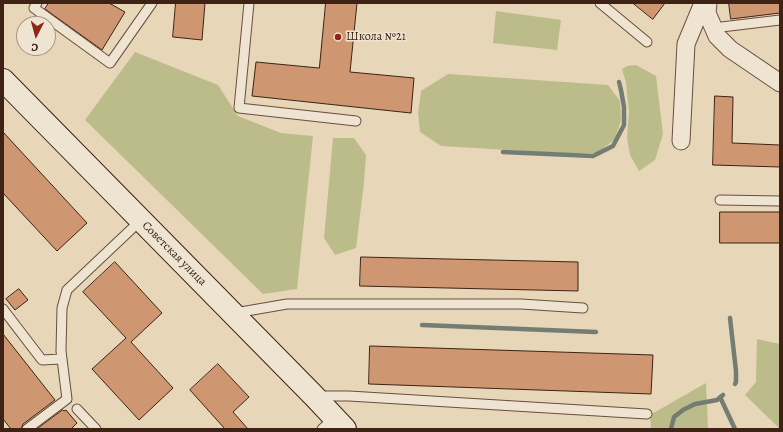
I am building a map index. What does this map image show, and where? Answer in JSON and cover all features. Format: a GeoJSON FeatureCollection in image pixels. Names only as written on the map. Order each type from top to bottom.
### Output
{"type":"FeatureCollection","features":[{"type":"Feature","properties":{"kind":"street"},"geometry":{"type":"LineString","coordinates":[[681,141],[686,44],[703,3]]}},
{"type":"Feature","properties":{"kind":"street"},"geometry":{"type":"LineString","coordinates":[[708,3],[707,13],[717,36],[730,49],[780,83]]}},
{"type":"Feature","properties":{"kind":"street","name":"Советская улица"},"geometry":{"type":"LineString","coordinates":[[3,80],[314,396],[334,425]]}},
{"type":"Feature","properties":{"kind":"lane"},"geometry":{"type":"LineString","coordinates":[[37,3],[34,8],[110,63],[152,3]]}},
{"type":"Feature","properties":{"kind":"lane"},"geometry":{"type":"LineString","coordinates":[[250,3],[239,108],[356,121]]}},
{"type":"Feature","properties":{"kind":"lane"},"geometry":{"type":"LineString","coordinates":[[600,3],[647,42]]}},
{"type":"Feature","properties":{"kind":"lane"},"geometry":{"type":"LineString","coordinates":[[713,28],[780,20]]}},
{"type":"Feature","properties":{"kind":"lane"},"geometry":{"type":"LineString","coordinates":[[720,200],[780,201]]}},
{"type":"Feature","properties":{"kind":"lane"},"geometry":{"type":"LineString","coordinates":[[27,429],[67,399],[61,351],[62,308],[67,290],[141,220]]}},
{"type":"Feature","properties":{"kind":"lane"},"geometry":{"type":"LineString","coordinates":[[234,314],[287,304],[520,304],[583,308]]}},
{"type":"Feature","properties":{"kind":"lane"},"geometry":{"type":"LineString","coordinates":[[3,308],[42,360],[61,359]]}},
{"type":"Feature","properties":{"kind":"lane"},"geometry":{"type":"LineString","coordinates":[[314,396],[349,396],[647,414]]}},
{"type":"Feature","properties":{"kind":"lane"},"geometry":{"type":"LineString","coordinates":[[77,408],[96,429]]}},
{"type":"Feature","properties":{"kind":"green space"},"geometry":{"type":"Polygon","coordinates":[[[496,11],[561,20],[557,50],[493,43],[496,11]]]}},
{"type":"Feature","properties":{"kind":"green space"},"geometry":{"type":"Polygon","coordinates":[[[135,52],[218,85],[238,116],[281,133],[313,136],[297,289],[263,294],[85,120],[135,52]]]}},
{"type":"Feature","properties":{"kind":"green space"},"geometry":{"type":"Polygon","coordinates":[[[636,65],[656,76],[663,134],[655,160],[639,171],[630,155],[627,138],[629,112],[626,83],[622,69],[627,66],[636,65]]]}},
{"type":"Feature","properties":{"kind":"green space"},"geometry":{"type":"Polygon","coordinates":[[[448,74],[608,85],[620,101],[621,120],[615,139],[598,153],[559,153],[441,146],[420,132],[418,113],[421,91],[448,74]]]}},
{"type":"Feature","properties":{"kind":"green space"},"geometry":{"type":"Polygon","coordinates":[[[333,138],[354,138],[366,155],[356,248],[335,255],[324,238],[333,138]]]}},
{"type":"Feature","properties":{"kind":"green space"},"geometry":{"type":"Polygon","coordinates":[[[757,339],[780,344],[780,429],[745,395],[756,382],[757,339]]]}},
{"type":"Feature","properties":{"kind":"green space"},"geometry":{"type":"Polygon","coordinates":[[[706,383],[708,429],[651,429],[650,415],[706,383]]]}},
{"type":"Feature","properties":{"kind":"building"},"geometry":{"type":"Polygon","coordinates":[[[49,3],[109,3],[125,12],[102,50],[45,9],[49,3]]]}},
{"type":"Feature","properties":{"kind":"building"},"geometry":{"type":"Polygon","coordinates":[[[176,3],[205,3],[202,40],[173,37],[176,3]]]}},
{"type":"Feature","properties":{"kind":"building","name":"Школа №21"},"geometry":{"type":"Polygon","coordinates":[[[326,3],[357,3],[350,72],[414,78],[411,113],[252,96],[256,62],[319,68],[326,3]]]}},
{"type":"Feature","properties":{"kind":"building"},"geometry":{"type":"Polygon","coordinates":[[[633,3],[665,3],[653,19],[633,3]]]}},
{"type":"Feature","properties":{"kind":"building"},"geometry":{"type":"Polygon","coordinates":[[[729,3],[780,3],[780,13],[731,19],[729,3]]]}},
{"type":"Feature","properties":{"kind":"building"},"geometry":{"type":"Polygon","coordinates":[[[715,96],[733,97],[732,143],[780,145],[780,167],[713,165],[715,96]]]}},
{"type":"Feature","properties":{"kind":"building"},"geometry":{"type":"Polygon","coordinates":[[[3,132],[87,223],[57,251],[3,193],[3,132]]]}},
{"type":"Feature","properties":{"kind":"building"},"geometry":{"type":"Polygon","coordinates":[[[720,212],[780,212],[780,243],[720,243],[720,212]]]}},
{"type":"Feature","properties":{"kind":"building"},"geometry":{"type":"Polygon","coordinates":[[[361,257],[578,262],[578,291],[360,286],[361,257]]]}},
{"type":"Feature","properties":{"kind":"building"},"geometry":{"type":"Polygon","coordinates":[[[115,262],[162,313],[131,342],[173,388],[139,420],[92,369],[126,338],[83,292],[115,262]]]}},
{"type":"Feature","properties":{"kind":"building"},"geometry":{"type":"Polygon","coordinates":[[[19,289],[28,300],[15,310],[6,299],[19,289]]]}},
{"type":"Feature","properties":{"kind":"building"},"geometry":{"type":"Polygon","coordinates":[[[3,334],[55,400],[23,424],[21,429],[11,429],[3,419],[3,334]]]}},
{"type":"Feature","properties":{"kind":"building"},"geometry":{"type":"Polygon","coordinates":[[[370,346],[653,355],[651,394],[369,384],[370,346]]]}},
{"type":"Feature","properties":{"kind":"building"},"geometry":{"type":"Polygon","coordinates":[[[218,364],[249,397],[233,412],[248,429],[225,429],[190,390],[218,364]]]}},
{"type":"Feature","properties":{"kind":"building"},"geometry":{"type":"Polygon","coordinates":[[[63,410],[66,410],[77,423],[71,429],[37,429],[63,410]]]}},
{"type":"Feature","properties":{"kind":"waterway"},"geometry":{"type":"LineString","coordinates":[[503,152],[593,156],[613,146],[624,125],[624,107],[619,82]]}},
{"type":"Feature","properties":{"kind":"waterway"},"geometry":{"type":"LineString","coordinates":[[730,318],[736,371],[735,384]]}},
{"type":"Feature","properties":{"kind":"waterway"},"geometry":{"type":"LineString","coordinates":[[422,325],[596,332]]}},
{"type":"Feature","properties":{"kind":"waterway"},"geometry":{"type":"LineString","coordinates":[[671,429],[674,417],[683,410],[695,404],[717,400],[723,395]]}},
{"type":"Feature","properties":{"kind":"waterway"},"geometry":{"type":"LineString","coordinates":[[720,397],[735,429]]}},
{"type":"Feature","properties":{"kind":"place","name":"Школа №21"},"geometry":{"type":"Point","coordinates":[338,37]}}]}
